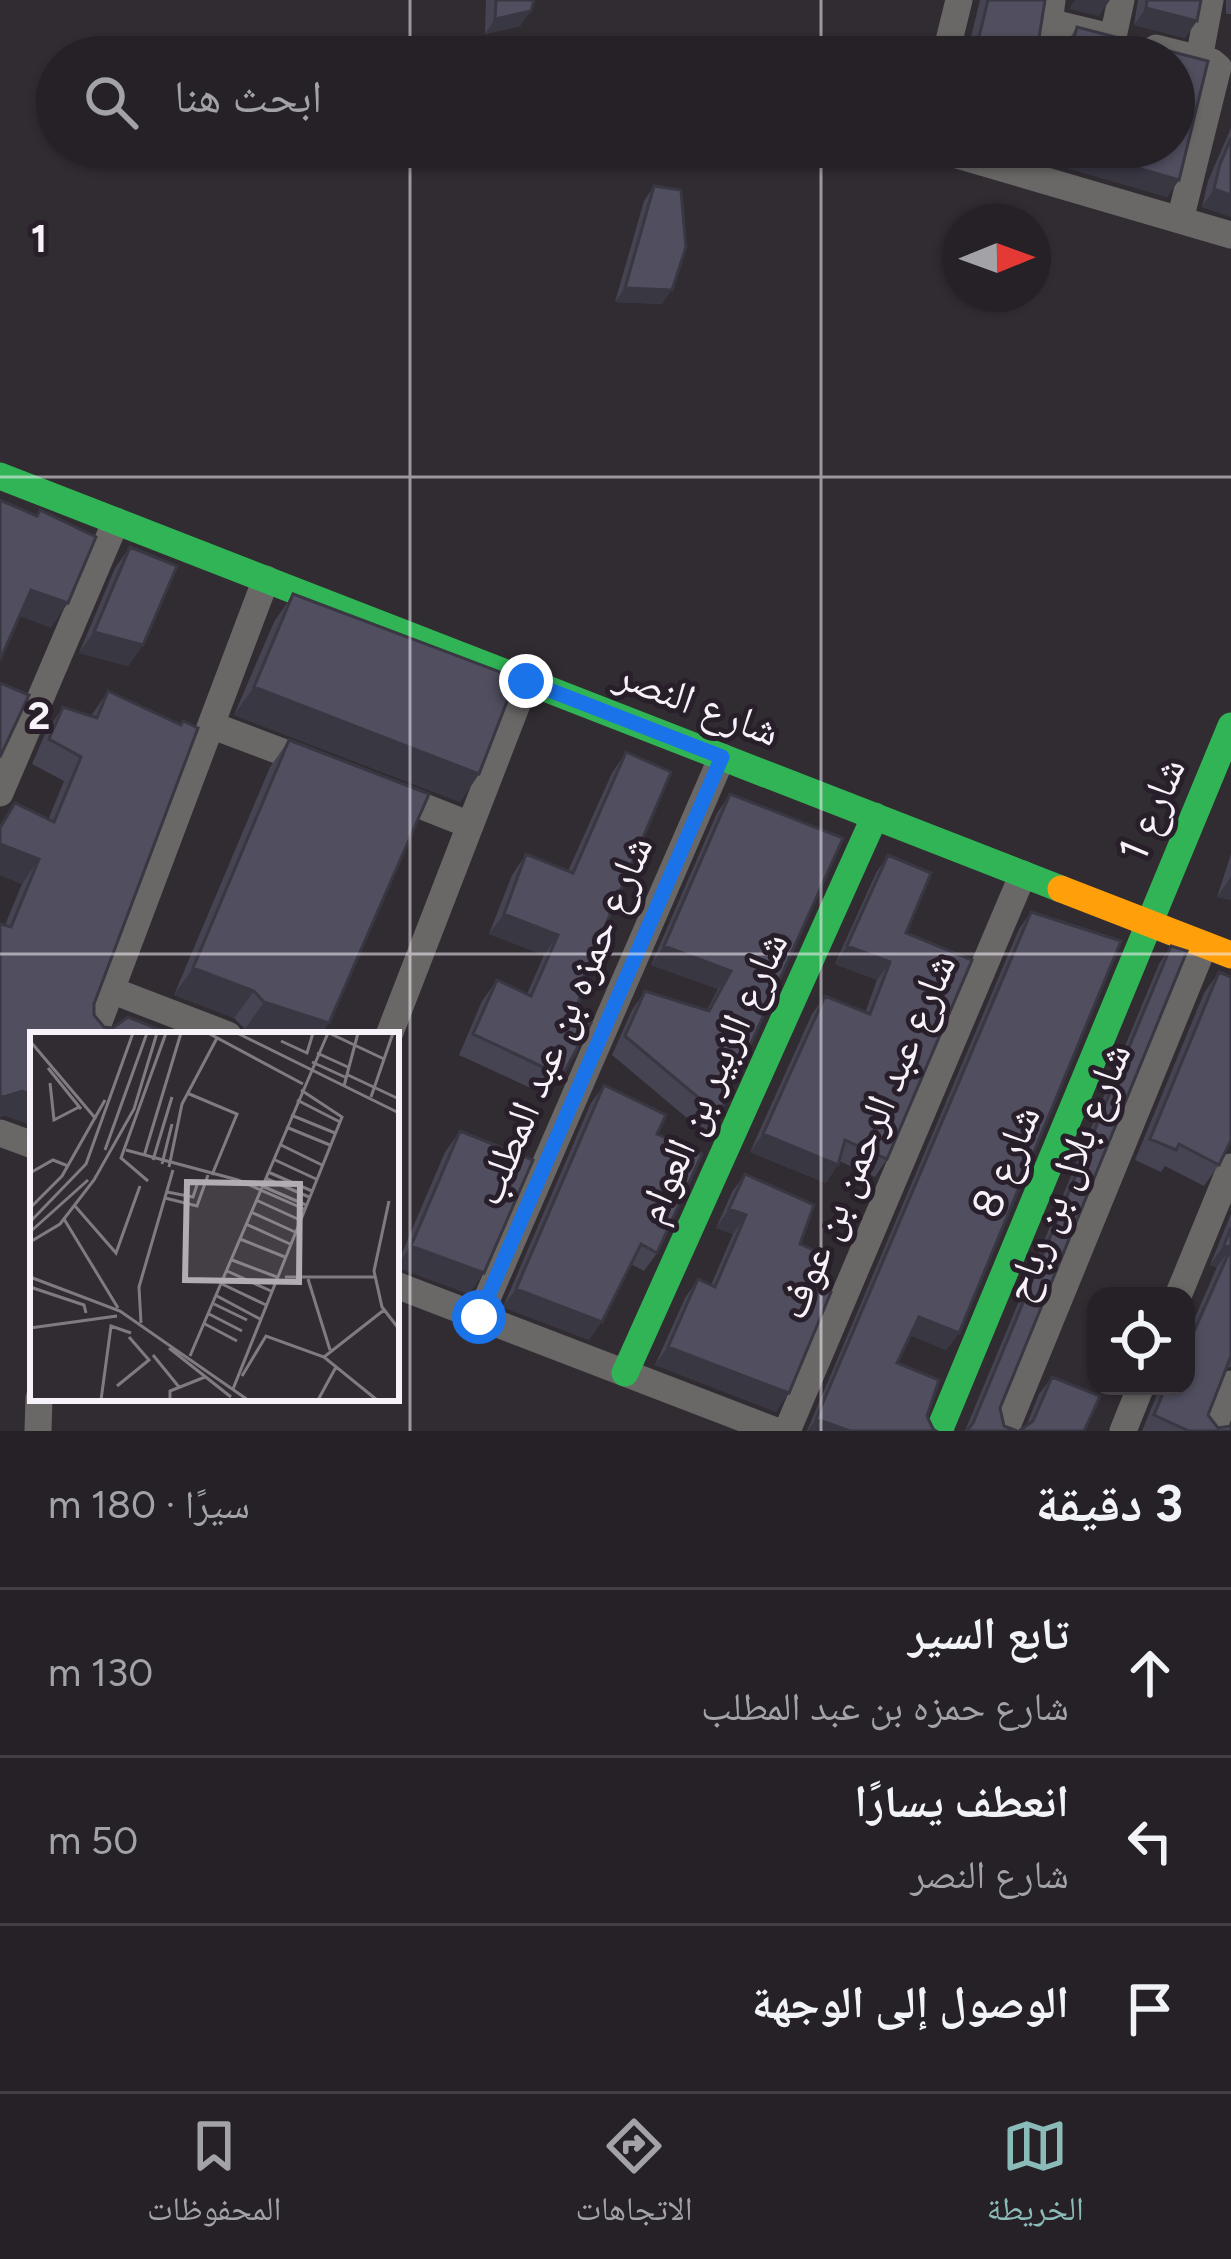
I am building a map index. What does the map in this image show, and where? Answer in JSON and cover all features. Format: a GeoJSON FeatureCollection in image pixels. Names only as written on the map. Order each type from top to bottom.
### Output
{"type":"FeatureCollection","features":[{"type":"Feature","properties":{"kind":"street"},"geometry":{"type":"LineString","coordinates":[[950,36],[959,0]]}},
{"type":"Feature","properties":{"kind":"street"},"geometry":{"type":"LineString","coordinates":[[1112,36],[1121,0]]}},
{"type":"Feature","properties":{"kind":"street"},"geometry":{"type":"LineString","coordinates":[[1199,58],[1210,0]]}},
{"type":"Feature","properties":{"kind":"street"},"geometry":{"type":"LineString","coordinates":[[1050,11],[1107,36]]}},
{"type":"Feature","properties":{"kind":"street"},"geometry":{"type":"LineString","coordinates":[[1195,57],[1218,68],[1195,158]]}},
{"type":"Feature","properties":{"kind":"street"},"geometry":{"type":"LineString","coordinates":[[1002,168],[1231,235]]}},
{"type":"Feature","properties":{"kind":"street"},"geometry":{"type":"LineString","coordinates":[[1180,220],[1193,168]]}},
{"type":"Feature","properties":{"kind":"street","name":"شارع النصر"},"geometry":{"type":"LineString","coordinates":[[0,476],[1218,950]]}},
{"type":"Feature","properties":{"kind":"street"},"geometry":{"type":"LineString","coordinates":[[0,793],[116,521]]}},
{"type":"Feature","properties":{"kind":"street"},"geometry":{"type":"LineString","coordinates":[[95,1032],[266,579]]}},
{"type":"Feature","properties":{"kind":"street"},"geometry":{"type":"LineString","coordinates":[[390,1032],[526,681]]}},
{"type":"Feature","properties":{"kind":"street"},"geometry":{"type":"LineString","coordinates":[[212,725],[470,824]]}},
{"type":"Feature","properties":{"kind":"street","name":"شارع 1"},"geometry":{"type":"LineString","coordinates":[[1149,923],[1231,727]]}},
{"type":"Feature","properties":{"kind":"street","name":"شارع حمزه بن عبد المطلب"},"geometry":{"type":"LineString","coordinates":[[479,1317],[722,757]]}},
{"type":"Feature","properties":{"kind":"street","name":"شارع الزبير بن العوام"},"geometry":{"type":"LineString","coordinates":[[625,1373],[874,816]]}},
{"type":"Feature","properties":{"kind":"street","name":"شارع عبد الرحمن بن عوف"},"geometry":{"type":"LineString","coordinates":[[787,1431],[1023,874]]}},
{"type":"Feature","properties":{"kind":"street","name":"شارع 8"},"geometry":{"type":"LineString","coordinates":[[939,1431],[1149,923]]}},
{"type":"Feature","properties":{"kind":"street","name":"شارع بلال بن رباح"},"geometry":{"type":"LineString","coordinates":[[1005,1431],[1218,950]]}},
{"type":"Feature","properties":{"kind":"street"},"geometry":{"type":"LineString","coordinates":[[111,990],[219,1032]]}},
{"type":"Feature","properties":{"kind":"street"},"geometry":{"type":"LineString","coordinates":[[0,1133],[30,1144]]}},
{"type":"Feature","properties":{"kind":"street"},"geometry":{"type":"LineString","coordinates":[[1182,1287],[1231,1167]]}},
{"type":"Feature","properties":{"kind":"street"},"geometry":{"type":"LineString","coordinates":[[399,1286],[776,1431]]}},
{"type":"Feature","properties":{"kind":"street"},"geometry":{"type":"LineString","coordinates":[[1212,1431],[1231,1384]]}},
{"type":"Feature","properties":{"kind":"street"},"geometry":{"type":"LineString","coordinates":[[1123,1431],[1137,1395]]}},
{"type":"Feature","properties":{"kind":"street"},"geometry":{"type":"LineString","coordinates":[[38,1431],[39,1401]]}},
{"type":"Feature","properties":{"kind":"building"},"geometry":{"type":"Polygon","coordinates":[[[496,0],[534,0],[531,11],[495,19],[496,0]]]}},
{"type":"Feature","properties":{"kind":"building"},"geometry":{"type":"Polygon","coordinates":[[[988,0],[1045,0],[1039,36],[979,36],[988,0]]]}},
{"type":"Feature","properties":{"kind":"building"},"geometry":{"type":"Polygon","coordinates":[[[1147,0],[1201,0],[1197,21],[1146,8],[1147,0]]]}},
{"type":"Feature","properties":{"kind":"building"},"geometry":{"type":"Polygon","coordinates":[[[1077,27],[1112,36],[1075,36],[1077,27]]]}},
{"type":"Feature","properties":{"kind":"building"},"geometry":{"type":"Polygon","coordinates":[[[1195,58],[1208,61],[1195,114],[1195,58]]]}},
{"type":"Feature","properties":{"kind":"building"},"geometry":{"type":"Polygon","coordinates":[[[1231,138],[1231,195],[1214,189],[1231,138]]]}},
{"type":"Feature","properties":{"kind":"building"},"geometry":{"type":"Polygon","coordinates":[[[1138,168],[1182,168],[1179,180],[1138,168]]]}},
{"type":"Feature","properties":{"kind":"building"},"geometry":{"type":"Polygon","coordinates":[[[654,186],[681,190],[686,247],[672,290],[625,288],[654,186]]]}},
{"type":"Feature","properties":{"kind":"building"},"geometry":{"type":"Polygon","coordinates":[[[0,500],[37,516],[40,510],[96,537],[68,603],[31,590],[0,660],[0,500]]]}},
{"type":"Feature","properties":{"kind":"building"},"geometry":{"type":"Polygon","coordinates":[[[130,547],[177,566],[143,645],[94,632],[130,547]]]}},
{"type":"Feature","properties":{"kind":"building"},"geometry":{"type":"Polygon","coordinates":[[[293,594],[516,678],[479,774],[254,687],[293,594]]]}},
{"type":"Feature","properties":{"kind":"building"},"geometry":{"type":"Polygon","coordinates":[[[0,683],[29,695],[0,757],[0,683]]]}},
{"type":"Feature","properties":{"kind":"building"},"geometry":{"type":"Polygon","coordinates":[[[108,691],[181,725],[183,721],[198,728],[94,1004],[94,1015],[104,1027],[113,1028],[128,1017],[166,1032],[30,1032],[30,1094],[22,1091],[4,1097],[0,1095],[0,924],[11,927],[39,859],[0,844],[0,828],[15,803],[54,822],[81,757],[49,739],[63,707],[97,718],[108,691]]]}},
{"type":"Feature","properties":{"kind":"building"},"geometry":{"type":"Polygon","coordinates":[[[289,740],[429,794],[329,1023],[264,1002],[254,991],[193,968],[289,740]]]}},
{"type":"Feature","properties":{"kind":"building"},"geometry":{"type":"Polygon","coordinates":[[[626,752],[671,772],[577,992],[581,993],[575,1015],[591,1023],[562,1076],[473,1034],[497,980],[531,996],[558,935],[504,914],[526,854],[573,873],[626,752]]]}},
{"type":"Feature","properties":{"kind":"building"},"geometry":{"type":"Polygon","coordinates":[[[730,794],[843,838],[719,1115],[625,1036],[645,991],[709,1011],[731,971],[664,946],[730,794]]]}},
{"type":"Feature","properties":{"kind":"building"},"geometry":{"type":"Polygon","coordinates":[[[888,855],[931,873],[906,933],[972,960],[887,1159],[845,1140],[838,1165],[763,1134],[825,996],[870,1014],[890,962],[847,946],[888,855]]]}},
{"type":"Feature","properties":{"kind":"building"},"geometry":{"type":"Polygon","coordinates":[[[1031,912],[1121,941],[959,1333],[919,1317],[897,1363],[939,1380],[927,1416],[936,1431],[850,1431],[816,1419],[1031,912]]]}},
{"type":"Feature","properties":{"kind":"building"},"geometry":{"type":"Polygon","coordinates":[[[1171,946],[1187,951],[1000,1408],[1004,1426],[1017,1431],[967,1431],[973,1423],[1171,946]]]}},
{"type":"Feature","properties":{"kind":"building"},"geometry":{"type":"Polygon","coordinates":[[[1219,972],[1231,977],[1231,1140],[1219,1165],[1179,1144],[1176,1150],[1150,1139],[1219,972]]]}},
{"type":"Feature","properties":{"kind":"building"},"geometry":{"type":"Polygon","coordinates":[[[604,1085],[666,1115],[657,1134],[702,1154],[657,1253],[641,1244],[602,1322],[516,1289],[604,1085]]]}},
{"type":"Feature","properties":{"kind":"building"},"geometry":{"type":"Polygon","coordinates":[[[460,1131],[533,1160],[484,1273],[411,1246],[460,1131]]]}},
{"type":"Feature","properties":{"kind":"building"},"geometry":{"type":"Polygon","coordinates":[[[745,1174],[814,1205],[800,1244],[818,1252],[808,1281],[831,1292],[789,1393],[668,1347],[698,1279],[715,1287],[746,1215],[729,1209],[745,1174]]]}},
{"type":"Feature","properties":{"kind":"building"},"geometry":{"type":"Polygon","coordinates":[[[1231,1248],[1231,1356],[1208,1415],[1218,1428],[1231,1426],[1231,1431],[1189,1431],[1154,1415],[1162,1395],[1195,1395],[1195,1329],[1231,1248]]]}},
{"type":"Feature","properties":{"kind":"building"},"geometry":{"type":"Polygon","coordinates":[[[1052,1377],[1087,1391],[1087,1395],[1100,1396],[1084,1431],[1019,1431],[1033,1421],[1052,1377]]]}},
{"type":"Feature","properties":{"kind":"traffic: fast"},"geometry":{"type":"LineString","coordinates":[[0,476],[1061,889]]}},
{"type":"Feature","properties":{"kind":"traffic: fast"},"geometry":{"type":"LineString","coordinates":[[939,1431],[1231,726]]}},
{"type":"Feature","properties":{"kind":"traffic: fast"},"geometry":{"type":"LineString","coordinates":[[625,1373],[875,816]]}},
{"type":"Feature","properties":{"kind":"traffic: slow"},"geometry":{"type":"LineString","coordinates":[[1061,889],[1231,955]]}},
{"type":"Feature","properties":{"kind":"route"},"geometry":{"type":"LineString","coordinates":[[479,1317],[722,757],[526,681]]}}]}
